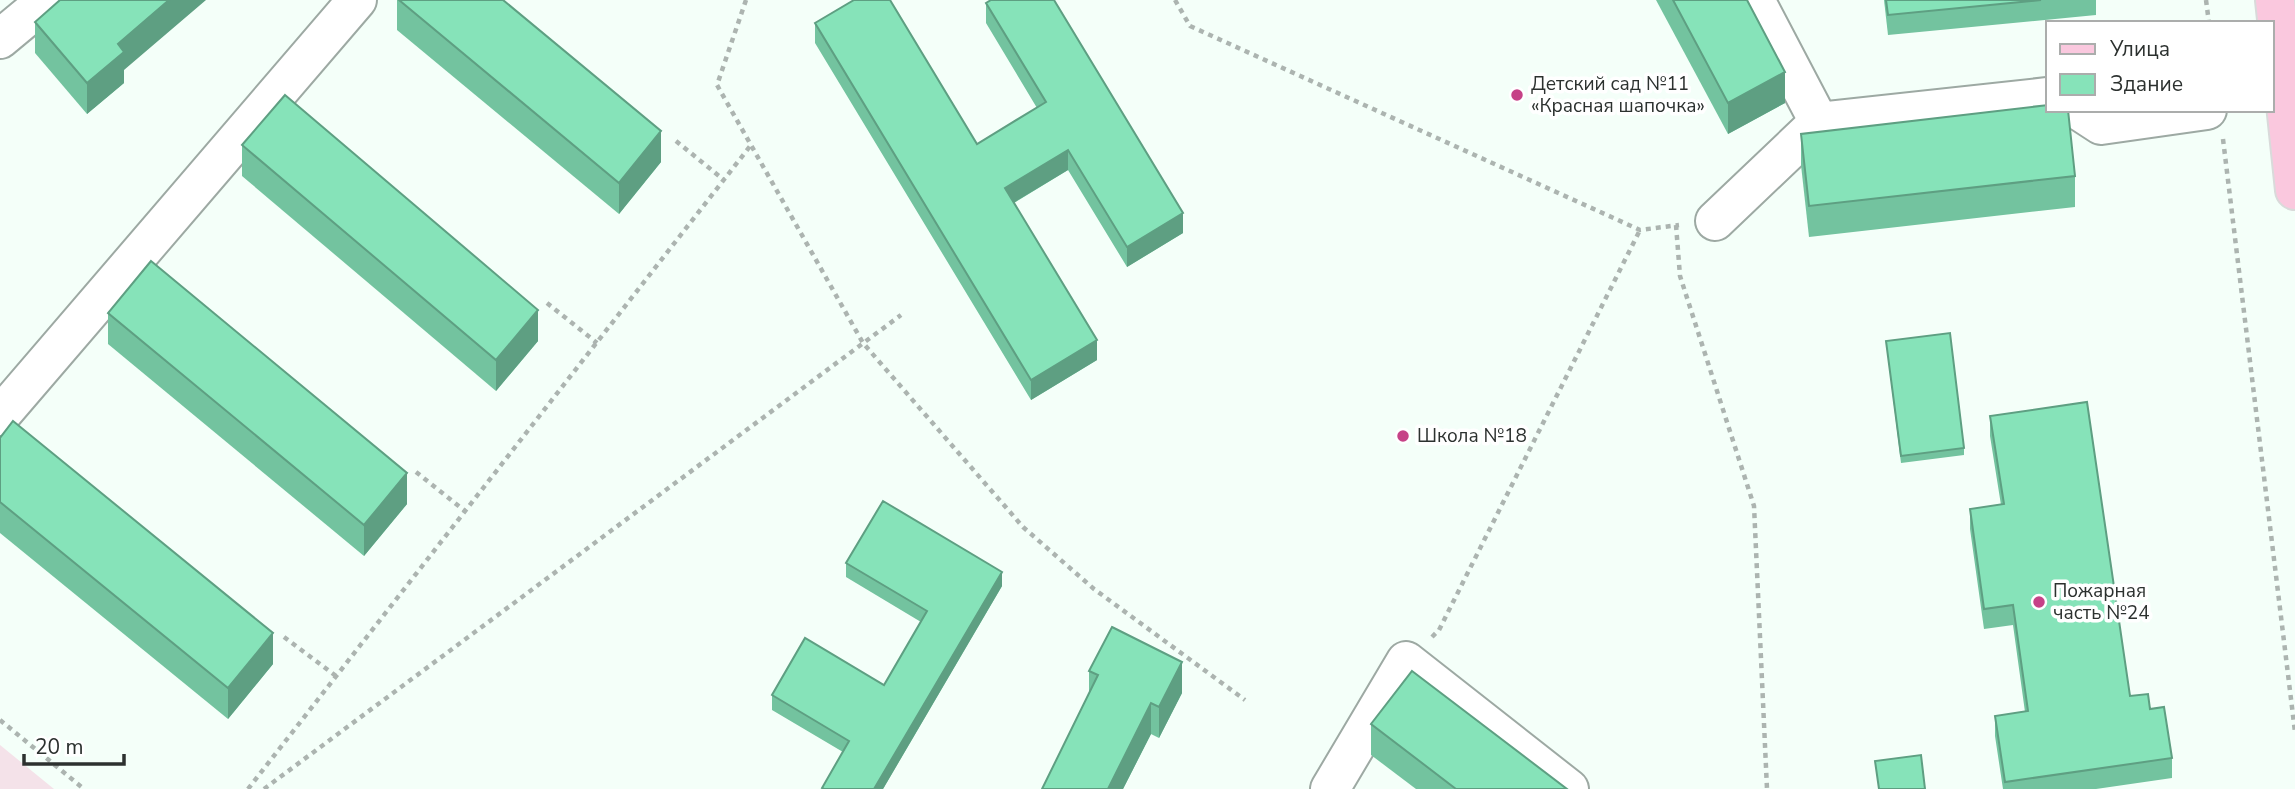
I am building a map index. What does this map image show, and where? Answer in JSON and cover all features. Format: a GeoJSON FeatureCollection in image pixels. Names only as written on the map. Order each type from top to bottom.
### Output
{"type":"FeatureCollection","features":[{"type":"Feature","properties":{"kind":"main road"},"geometry":{"type":"LineString","coordinates":[[2275,0],[2279,101],[2295,190]]}},
{"type":"Feature","properties":{"kind":"lane"},"geometry":{"type":"LineString","coordinates":[[0,39],[47,0]]}},
{"type":"Feature","properties":{"kind":"lane"},"geometry":{"type":"LineString","coordinates":[[0,416],[357,0]]}},
{"type":"Feature","properties":{"kind":"lane"},"geometry":{"type":"LineString","coordinates":[[1755,0],[1819,122]]}},
{"type":"Feature","properties":{"kind":"lane"},"geometry":{"type":"LineString","coordinates":[[1715,221],[1819,122],[2046,97]]}},
{"type":"Feature","properties":{"kind":"lane"},"geometry":{"type":"LineString","coordinates":[[2081,112],[2101,125],[2215,124]]}},
{"type":"Feature","properties":{"kind":"lane"},"geometry":{"type":"LineString","coordinates":[[1331,789],[1406,661],[1569,789]]}},
{"type":"Feature","properties":{"kind":"path"},"geometry":{"type":"LineString","coordinates":[[746,0],[717,85],[863,343],[1023,527],[1094,589],[1245,700]]}},
{"type":"Feature","properties":{"kind":"path"},"geometry":{"type":"LineString","coordinates":[[1175,0],[1190,26],[1640,230],[1715,221]]}},
{"type":"Feature","properties":{"kind":"path"},"geometry":{"type":"LineString","coordinates":[[2206,0],[2209,21]]}},
{"type":"Feature","properties":{"kind":"path"},"geometry":{"type":"LineString","coordinates":[[2215,124],[2295,732]]}},
{"type":"Feature","properties":{"kind":"path"},"geometry":{"type":"LineString","coordinates":[[677,141],[724,180]]}},
{"type":"Feature","properties":{"kind":"path"},"geometry":{"type":"LineString","coordinates":[[248,789],[751,145]]}},
{"type":"Feature","properties":{"kind":"path"},"geometry":{"type":"LineString","coordinates":[[1676,225],[1681,276],[1754,506],[1766,789]]}},
{"type":"Feature","properties":{"kind":"path"},"geometry":{"type":"LineString","coordinates":[[1406,661],[1439,630],[1640,230]]}},
{"type":"Feature","properties":{"kind":"path"},"geometry":{"type":"LineString","coordinates":[[547,303],[597,343]]}},
{"type":"Feature","properties":{"kind":"path"},"geometry":{"type":"LineString","coordinates":[[264,789],[901,315]]}},
{"type":"Feature","properties":{"kind":"path"},"geometry":{"type":"LineString","coordinates":[[416,472],[466,511]]}},
{"type":"Feature","properties":{"kind":"path"},"geometry":{"type":"LineString","coordinates":[[284,636],[336,676]]}},
{"type":"Feature","properties":{"kind":"path"},"geometry":{"type":"LineString","coordinates":[[0,720],[84,789]]}},
{"type":"Feature","properties":{"kind":"shaded area"},"geometry":{"type":"Polygon","coordinates":[[[0,745],[54,789],[0,789],[0,745]]]}},
{"type":"Feature","properties":{"kind":"building"},"geometry":{"type":"Polygon","coordinates":[[[60,0],[169,0],[118,44],[124,52],[87,83],[35,22],[60,0]]]}},
{"type":"Feature","properties":{"kind":"building"},"geometry":{"type":"Polygon","coordinates":[[[399,0],[503,0],[661,131],[619,183],[399,0]]]}},
{"type":"Feature","properties":{"kind":"building"},"geometry":{"type":"Polygon","coordinates":[[[854,0],[890,0],[977,144],[1046,102],[986,3],[991,0],[1054,0],[1183,213],[1127,247],[1068,150],[1005,188],[1097,340],[1031,380],[815,23],[854,0]]]}},
{"type":"Feature","properties":{"kind":"building"},"geometry":{"type":"Polygon","coordinates":[[[1673,0],[1747,0],[1785,72],[1728,103],[1673,0]]]}},
{"type":"Feature","properties":{"kind":"building"},"geometry":{"type":"Polygon","coordinates":[[[1886,0],[2041,0],[1888,15],[1886,0]]]}},
{"type":"Feature","properties":{"kind":"building"},"geometry":{"type":"Polygon","coordinates":[[[285,95],[538,310],[496,360],[242,145],[285,95]]]}},
{"type":"Feature","properties":{"kind":"building"},"geometry":{"type":"Polygon","coordinates":[[[2046,105],[2046,112],[2068,112],[2075,176],[1809,206],[1801,134],[2046,105]]]}},
{"type":"Feature","properties":{"kind":"building"},"geometry":{"type":"Polygon","coordinates":[[[151,261],[407,473],[364,525],[108,313],[151,261]]]}},
{"type":"Feature","properties":{"kind":"building"},"geometry":{"type":"Polygon","coordinates":[[[1950,333],[1964,448],[1901,456],[1886,341],[1950,333]]]}},
{"type":"Feature","properties":{"kind":"building"},"geometry":{"type":"Polygon","coordinates":[[[2087,402],[2130,696],[2148,694],[2150,709],[2164,707],[2172,758],[2005,782],[1995,716],[2028,711],[2013,605],[1984,609],[1970,509],[2004,504],[1990,416],[2087,402]]]}},
{"type":"Feature","properties":{"kind":"building"},"geometry":{"type":"Polygon","coordinates":[[[13,421],[273,633],[228,688],[0,502],[0,438],[13,421]]]}},
{"type":"Feature","properties":{"kind":"building"},"geometry":{"type":"Polygon","coordinates":[[[883,501],[1002,572],[874,789],[824,789],[822,788],[849,741],[772,695],[805,638],[884,685],[927,611],[846,563],[883,501]]]}},
{"type":"Feature","properties":{"kind":"building"},"geometry":{"type":"Polygon","coordinates":[[[1112,627],[1182,662],[1159,707],[1151,703],[1108,789],[1042,789],[1098,675],[1089,671],[1112,627]]]}},
{"type":"Feature","properties":{"kind":"building"},"geometry":{"type":"Polygon","coordinates":[[[1412,671],[1567,789],[1456,789],[1371,724],[1412,671]]]}},
{"type":"Feature","properties":{"kind":"building"},"geometry":{"type":"Polygon","coordinates":[[[1921,755],[1925,789],[1879,789],[1875,761],[1921,755]]]}},
{"type":"Feature","properties":{"kind":"place","name":"Детский сад №11 «Красная шапочка»"},"geometry":{"type":"Point","coordinates":[1517,95]}},
{"type":"Feature","properties":{"kind":"place","name":"Школа №18"},"geometry":{"type":"Point","coordinates":[1403,436]}},
{"type":"Feature","properties":{"kind":"place","name":"Пожарная часть №24"},"geometry":{"type":"Point","coordinates":[2039,602]}}]}
